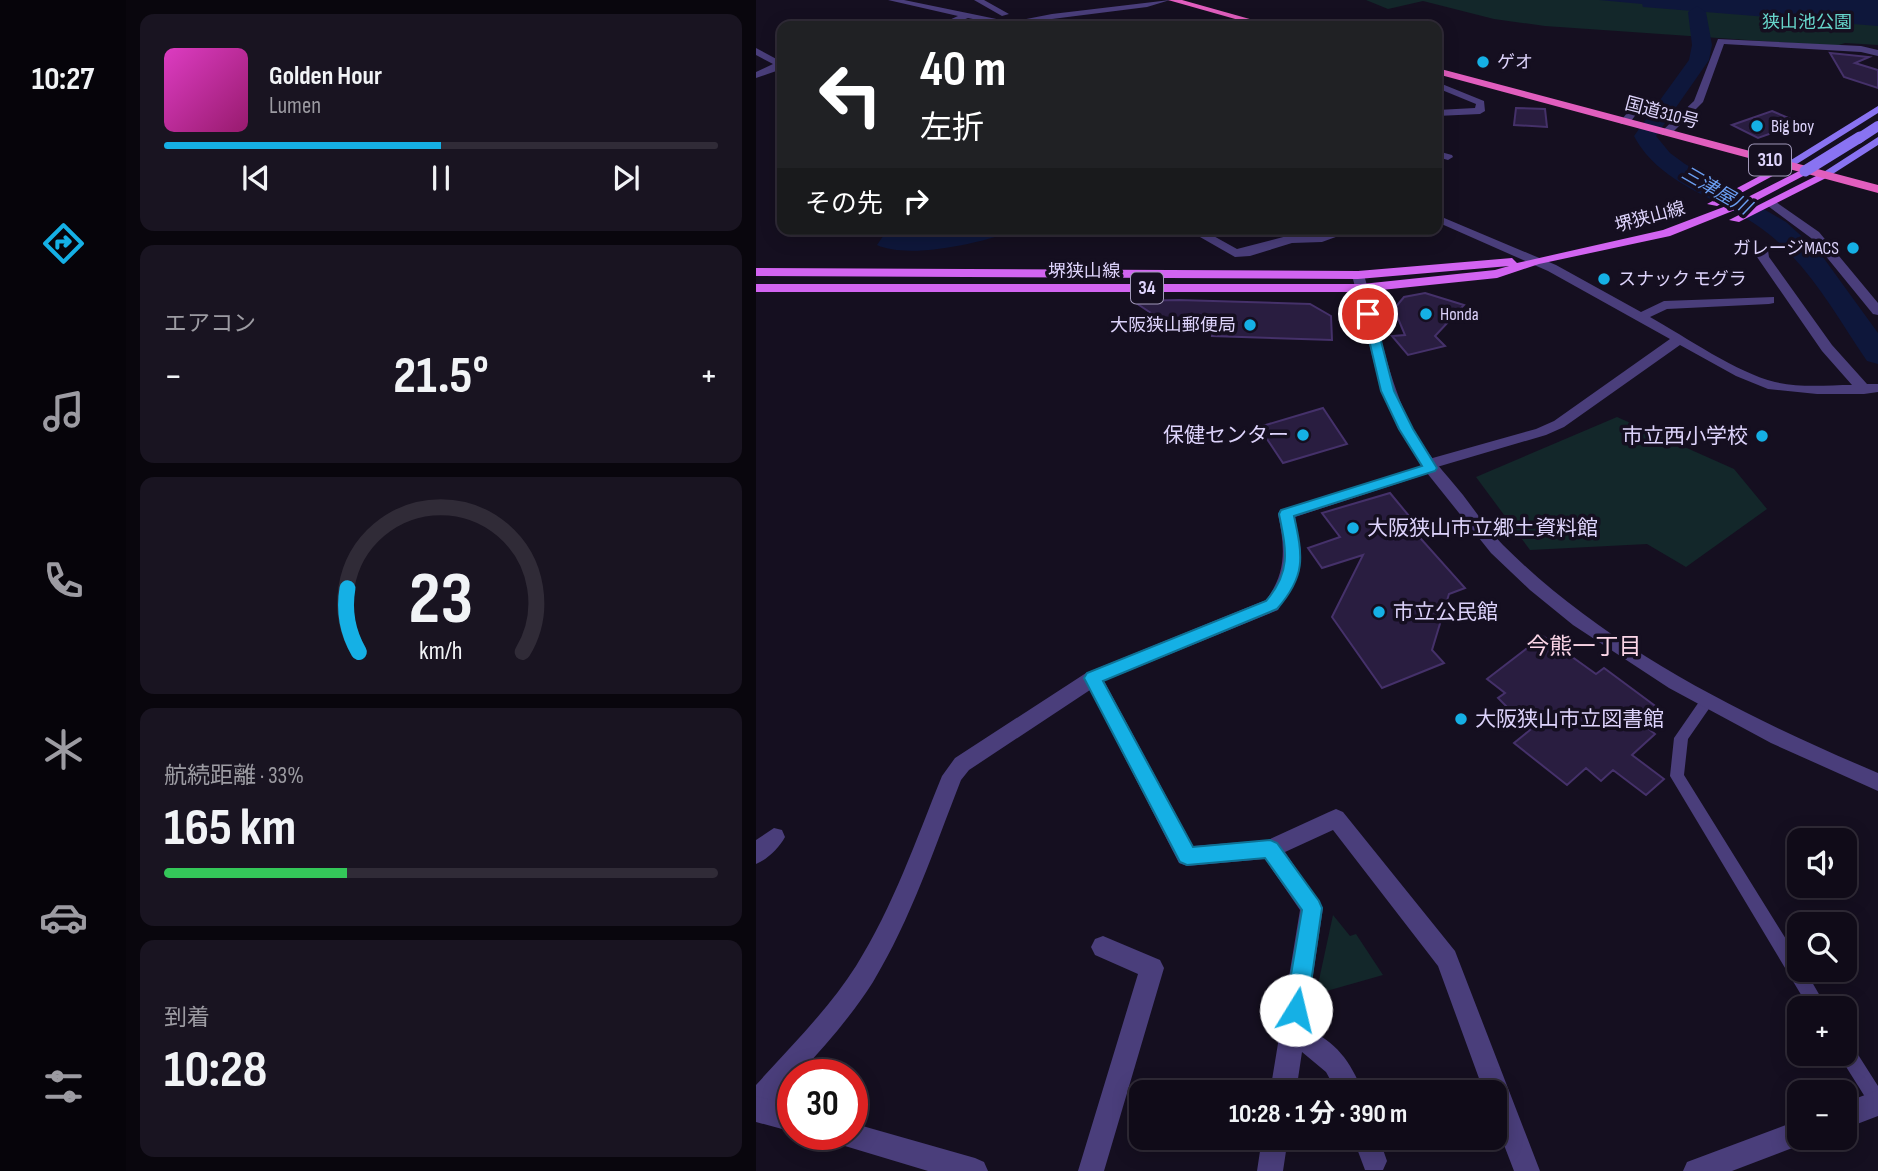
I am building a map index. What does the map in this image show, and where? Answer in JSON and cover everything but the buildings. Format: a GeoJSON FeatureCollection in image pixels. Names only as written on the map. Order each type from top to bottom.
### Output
{"type":"FeatureCollection","features":[{"type":"Feature","properties":{"kind":"highway"},"geometry":{"type":"LineString","coordinates":[[1172,0],[1251,21]]}},
{"type":"Feature","properties":{"kind":"highway","name":"国道310号"},"geometry":{"type":"LineString","coordinates":[[1442,72],[1878,189]]}},
{"type":"Feature","properties":{"kind":"main road"},"geometry":{"type":"LineString","coordinates":[[1486,263],[1713,210],[1740,191],[1788,165],[1878,109]]}},
{"type":"Feature","properties":{"kind":"main road","name":"堺狭山線"},"geometry":{"type":"LineString","coordinates":[[756,288],[1360,282],[1497,274],[1536,261],[1666,233],[1805,171],[1878,126]]}},
{"type":"Feature","properties":{"kind":"main road"},"geometry":{"type":"LineString","coordinates":[[1497,274],[1552,268],[1617,256],[1736,219],[1769,205],[1824,175],[1878,140]]}},
{"type":"Feature","properties":{"kind":"main road","name":"堺狭山線"},"geometry":{"type":"LineString","coordinates":[[756,272],[1360,282],[1486,263],[1536,261]]}},
{"type":"Feature","properties":{"kind":"street"},"geometry":{"type":"LineString","coordinates":[[892,0],[1000,21]]}},
{"type":"Feature","properties":{"kind":"street"},"geometry":{"type":"LineString","coordinates":[[978,0],[1003,13],[1012,21]]}},
{"type":"Feature","properties":{"kind":"street"},"geometry":{"type":"LineString","coordinates":[[1029,21],[1048,15],[1081,15],[1138,8],[1166,0]]}},
{"type":"Feature","properties":{"kind":"street"},"geometry":{"type":"LineString","coordinates":[[953,21],[971,14]]}},
{"type":"Feature","properties":{"kind":"street"},"geometry":{"type":"LineString","coordinates":[[1663,132],[1698,102],[1721,41],[1861,49],[1878,53]]}},
{"type":"Feature","properties":{"kind":"street"},"geometry":{"type":"LineString","coordinates":[[756,51],[777,62]]}},
{"type":"Feature","properties":{"kind":"street"},"geometry":{"type":"LineString","coordinates":[[756,75],[777,65]]}},
{"type":"Feature","properties":{"kind":"street"},"geometry":{"type":"LineString","coordinates":[[1442,87],[1481,103],[1480,111],[1442,113]]}},
{"type":"Feature","properties":{"kind":"street"},"geometry":{"type":"LineString","coordinates":[[1625,122],[1637,106]]}},
{"type":"Feature","properties":{"kind":"street"},"geometry":{"type":"LineString","coordinates":[[1769,205],[1791,215],[1815,235],[1878,311]]}},
{"type":"Feature","properties":{"kind":"street"},"geometry":{"type":"LineString","coordinates":[[1442,220],[1552,268],[1741,373],[1773,386],[1872,391]]}},
{"type":"Feature","properties":{"kind":"street"},"geometry":{"type":"LineString","coordinates":[[1203,235],[1235,253],[1250,252],[1291,239],[1334,235]]}},
{"type":"Feature","properties":{"kind":"street"},"geometry":{"type":"LineString","coordinates":[[1763,253],[1763,257],[1827,348],[1872,391]]}},
{"type":"Feature","properties":{"kind":"street"},"geometry":{"type":"LineString","coordinates":[[1360,282],[1388,391],[1406,429],[1429,466],[1497,548],[1536,583],[1624,649],[1708,700],[1777,737],[1878,782]]}},
{"type":"Feature","properties":{"kind":"street"},"geometry":{"type":"LineString","coordinates":[[1641,317],[1664,305],[1769,300]]}},
{"type":"Feature","properties":{"kind":"street"},"geometry":{"type":"LineString","coordinates":[[777,1114],[756,1107],[862,977],[896,916],[957,769],[1093,678],[1272,605],[1283,592],[1296,556],[1286,514],[1559,424],[1681,338]]}},
{"type":"Feature","properties":{"kind":"street"},"geometry":{"type":"LineString","coordinates":[[1093,678],[1187,856],[1270,849],[1336,818],[1447,959],[1527,1171]]}},
{"type":"Feature","properties":{"kind":"street"},"geometry":{"type":"LineString","coordinates":[[756,854],[774,837]]}},
{"type":"Feature","properties":{"kind":"street"},"geometry":{"type":"LineString","coordinates":[[1270,849],[1312,908],[1285,1080]]}},
{"type":"Feature","properties":{"kind":"street"},"geometry":{"type":"LineString","coordinates":[[1091,1171],[1152,968],[1103,947]]}},
{"type":"Feature","properties":{"kind":"street"},"geometry":{"type":"LineString","coordinates":[[1292,1035],[1321,1047],[1343,1073],[1346,1080]]}},
{"type":"Feature","properties":{"kind":"street"},"geometry":{"type":"LineString","coordinates":[[1857,1111],[1878,1102]]}},
{"type":"Feature","properties":{"kind":"street"},"geometry":{"type":"LineString","coordinates":[[1696,1171],[1787,1137]]}},
{"type":"Feature","properties":{"kind":"street"},"geometry":{"type":"LineString","coordinates":[[868,1141],[975,1171]]}},
{"type":"Feature","properties":{"kind":"street"},"geometry":{"type":"LineString","coordinates":[[1270,1171],[1273,1150]]}},
{"type":"Feature","properties":{"kind":"lane"},"geometry":{"type":"LineString","coordinates":[[1708,700],[1681,738],[1677,776],[1812,996]]}},
{"type":"Feature","properties":{"kind":"lane"},"geometry":{"type":"LineString","coordinates":[[1855,1066],[1878,1102]]}},
{"type":"Feature","properties":{"kind":"green space","name":"狭山池公園"},"geometry":{"type":"Polygon","coordinates":[[[1366,0],[1878,0],[1878,45],[1845,43],[1836,46],[1545,26],[1494,19],[1423,1],[1388,9],[1366,0]]]}},
{"type":"Feature","properties":{"kind":"green space"},"geometry":{"type":"Polygon","coordinates":[[[1617,417],[1734,469],[1767,509],[1686,567],[1647,544],[1530,550],[1476,477],[1617,417]]]}},
{"type":"Feature","properties":{"kind":"green space"},"geometry":{"type":"Polygon","coordinates":[[[1333,915],[1350,936],[1356,934],[1383,975],[1316,994],[1333,915]]]}},
{"type":"Feature","properties":{"kind":"water"},"geometry":{"type":"Polygon","coordinates":[[[1599,0],[1878,0],[1878,26],[1643,7],[1642,4],[1599,0]]]}},
{"type":"Feature","properties":{"kind":"water"},"geometry":{"type":"Polygon","coordinates":[[[884,235],[1000,235],[968,244],[927,250],[908,251],[877,245],[884,235]]]}},
{"type":"Feature","properties":{"kind":"waterway","name":"三津屋川"},"geometry":{"type":"LineString","coordinates":[[1697,12],[1702,45],[1699,60],[1645,136],[1651,147],[1677,169],[1757,214],[1794,242],[1825,277],[1878,355]]}},
{"type":"Feature","properties":{"kind":"place","name":"ゲオ"},"geometry":{"type":"Point","coordinates":[1483,62]}},
{"type":"Feature","properties":{"kind":"place","name":"Big boy"},"geometry":{"type":"Point","coordinates":[1757,126]}},
{"type":"Feature","properties":{"kind":"place","name":"ガレージMACS"},"geometry":{"type":"Point","coordinates":[1853,248]}},
{"type":"Feature","properties":{"kind":"place","name":"スナック モグラ"},"geometry":{"type":"Point","coordinates":[1604,279]}},
{"type":"Feature","properties":{"kind":"place","name":"Honda"},"geometry":{"type":"Point","coordinates":[1426,314]}},
{"type":"Feature","properties":{"kind":"place","name":"大阪狭山郵便局"},"geometry":{"type":"Point","coordinates":[1250,325]}},
{"type":"Feature","properties":{"kind":"place","name":"保健センター"},"geometry":{"type":"Point","coordinates":[1303,435]}},
{"type":"Feature","properties":{"kind":"place","name":"市立西小学校"},"geometry":{"type":"Point","coordinates":[1762,436]}},
{"type":"Feature","properties":{"kind":"place","name":"大阪狭山市立郷土資料館"},"geometry":{"type":"Point","coordinates":[1353,528]}},
{"type":"Feature","properties":{"kind":"place","name":"市立公民館"},"geometry":{"type":"Point","coordinates":[1379,612]}},
{"type":"Feature","properties":{"kind":"place","name":"大阪狭山市立図書館"},"geometry":{"type":"Point","coordinates":[1461,719]}},
{"type":"Feature","properties":{"kind":"district","name":"今熊一丁目"},"geometry":{"type":"Point","coordinates":[1584,647]}},
{"type":"Feature","properties":{"kind":"route"},"geometry":{"type":"LineString","coordinates":[[1296,1010],[1312,908],[1270,849],[1187,856],[1093,678],[1272,605],[1283,592],[1296,556],[1286,514],[1430,468],[1406,429],[1388,391],[1368,314]]}}]}
